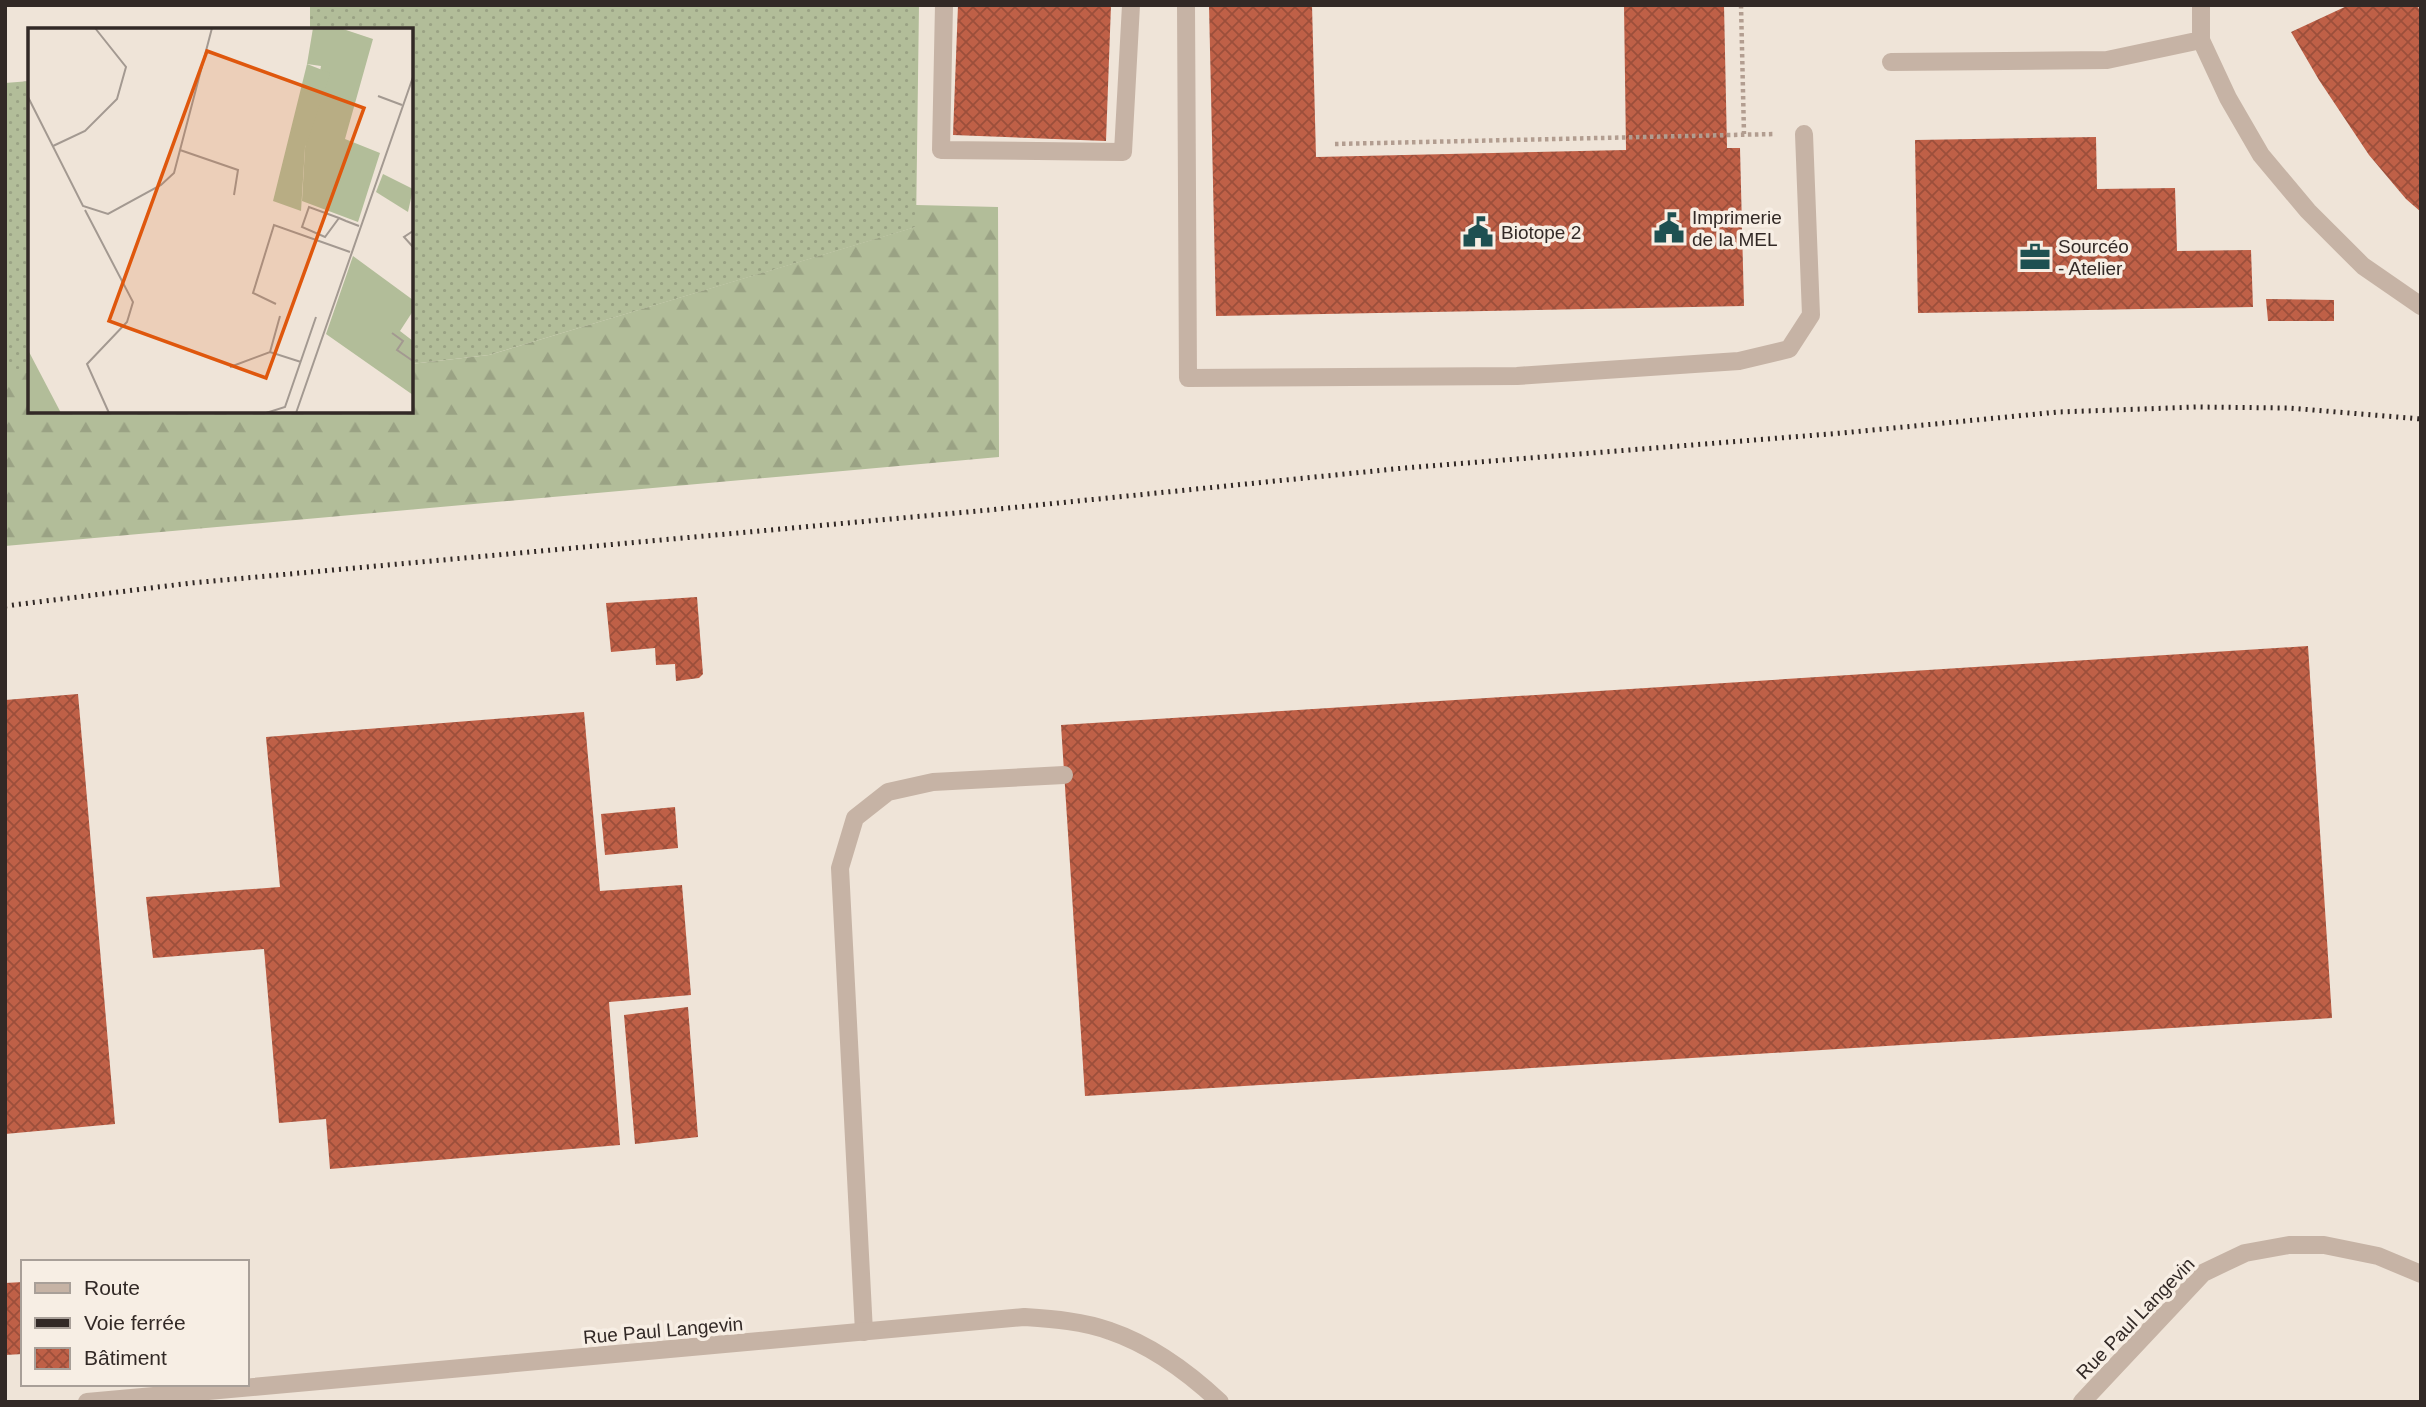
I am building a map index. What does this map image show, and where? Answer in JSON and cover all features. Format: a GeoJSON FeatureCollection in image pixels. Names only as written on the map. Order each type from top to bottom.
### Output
{"type":"FeatureCollection","features":[{"type":"Feature","properties":{"kind":"street"},"geometry":{"type":"LineString","coordinates":[[944,5],[942,150],[1124,152],[1131,5]]}},
{"type":"Feature","properties":{"kind":"street"},"geometry":{"type":"LineString","coordinates":[[1186,5],[1188,378],[1517,376],[1739,361],[1789,349],[1811,315],[1804,134]]}},
{"type":"Feature","properties":{"kind":"street"},"geometry":{"type":"LineString","coordinates":[[2202,5],[2202,40],[2228,98],[2261,155],[2308,211],[2363,266],[2421,306]]}},
{"type":"Feature","properties":{"kind":"street"},"geometry":{"type":"LineString","coordinates":[[1891,62],[2107,60],[2202,40]]}},
{"type":"Feature","properties":{"kind":"street"},"geometry":{"type":"LineString","coordinates":[[864,1332],[841,868],[855,818],[888,792],[933,782],[1064,775]]}},
{"type":"Feature","properties":{"kind":"street","name":"Rue Paul Langevin"},"geometry":{"type":"LineString","coordinates":[[2082,1402],[2203,1273],[2245,1253],[2289,1245],[2324,1245],[2378,1256],[2421,1275]]}},
{"type":"Feature","properties":{"kind":"street","name":"Rue Paul Langevin"},"geometry":{"type":"LineString","coordinates":[[87,1402],[1024,1317],[1062,1320],[1110,1331],[1152,1351],[1199,1382],[1220,1402]]}},
{"type":"Feature","properties":{"kind":"path"},"geometry":{"type":"LineString","coordinates":[[1741,5],[1744,134]]}},
{"type":"Feature","properties":{"kind":"path"},"geometry":{"type":"LineString","coordinates":[[1335,144],[1804,134]]}},
{"type":"Feature","properties":{"kind":"green space"},"geometry":{"type":"Polygon","coordinates":[[[310,5],[919,5],[916,227],[489,355],[413,364],[413,28],[310,28],[310,5]]]}},
{"type":"Feature","properties":{"kind":"green space"},"geometry":{"type":"Polygon","coordinates":[[[28,81],[28,373],[5,373],[5,83],[28,81]]]}},
{"type":"Feature","properties":{"kind":"green space"},"geometry":{"type":"Polygon","coordinates":[[[916,205],[998,207],[999,457],[5,546],[5,373],[28,373],[28,413],[413,413],[413,364],[489,355],[915,227],[916,205]]]}},
{"type":"Feature","properties":{"kind":"building"},"geometry":{"type":"Polygon","coordinates":[[[958,5],[1111,5],[1106,141],[953,135],[958,5]]]}},
{"type":"Feature","properties":{"kind":"building","name":"Biotope 2"},"geometry":{"type":"Polygon","coordinates":[[[1209,5],[1312,5],[1316,157],[1626,150],[1624,5],[1724,5],[1727,148],[1740,148],[1744,306],[1216,316],[1209,5]]]}},
{"type":"Feature","properties":{"kind":"building"},"geometry":{"type":"Polygon","coordinates":[[[2349,5],[2417,5],[2421,13],[2421,212],[2406,199],[2369,155],[2291,32],[2349,5]]]}},
{"type":"Feature","properties":{"kind":"building"},"geometry":{"type":"Polygon","coordinates":[[[2096,137],[2097,189],[2175,188],[2177,251],[2251,250],[2253,307],[1918,313],[1915,140],[2096,137]]]}},
{"type":"Feature","properties":{"kind":"building"},"geometry":{"type":"Polygon","coordinates":[[[2266,299],[2334,300],[2334,321],[2268,321],[2266,299]]]}},
{"type":"Feature","properties":{"kind":"building"},"geometry":{"type":"Polygon","coordinates":[[[697,597],[703,674],[699,678],[676,681],[675,664],[656,665],[655,648],[611,652],[606,603],[697,597]]]}},
{"type":"Feature","properties":{"kind":"building"},"geometry":{"type":"Polygon","coordinates":[[[2308,646],[2332,1018],[1085,1096],[1061,725],[2308,646]]]}},
{"type":"Feature","properties":{"kind":"building"},"geometry":{"type":"Polygon","coordinates":[[[78,694],[115,1124],[5,1134],[5,700],[78,694]]]}},
{"type":"Feature","properties":{"kind":"building"},"geometry":{"type":"Polygon","coordinates":[[[584,712],[600,891],[682,885],[691,995],[609,1002],[620,1145],[330,1169],[326,1119],[279,1123],[264,949],[153,958],[146,897],[280,887],[266,737],[584,712]]]}},
{"type":"Feature","properties":{"kind":"building"},"geometry":{"type":"Polygon","coordinates":[[[675,807],[678,848],[605,855],[601,814],[675,807]]]}},
{"type":"Feature","properties":{"kind":"building"},"geometry":{"type":"Polygon","coordinates":[[[688,1007],[698,1137],[635,1144],[624,1015],[688,1007]]]}},
{"type":"Feature","properties":{"kind":"building"},"geometry":{"type":"Polygon","coordinates":[[[21,1282],[21,1354],[5,1355],[5,1283],[21,1282]]]}},
{"type":"Feature","properties":{"kind":"railway"},"geometry":{"type":"LineString","coordinates":[[5,606],[191,583],[989,510],[1404,468],[1842,433],[2058,412],[2197,407],[2289,408],[2421,419]]}},
{"type":"Feature","properties":{"kind":"place","name":"Imprimerie de la MEL"},"geometry":{"type":"Point","coordinates":[1669,228]}},
{"type":"Feature","properties":{"kind":"place","name":"Biotope 2"},"geometry":{"type":"Point","coordinates":[1478,232]}},
{"type":"Feature","properties":{"kind":"place","name":"Sourcéo - Atelier"},"geometry":{"type":"Point","coordinates":[2035,257]}}]}
